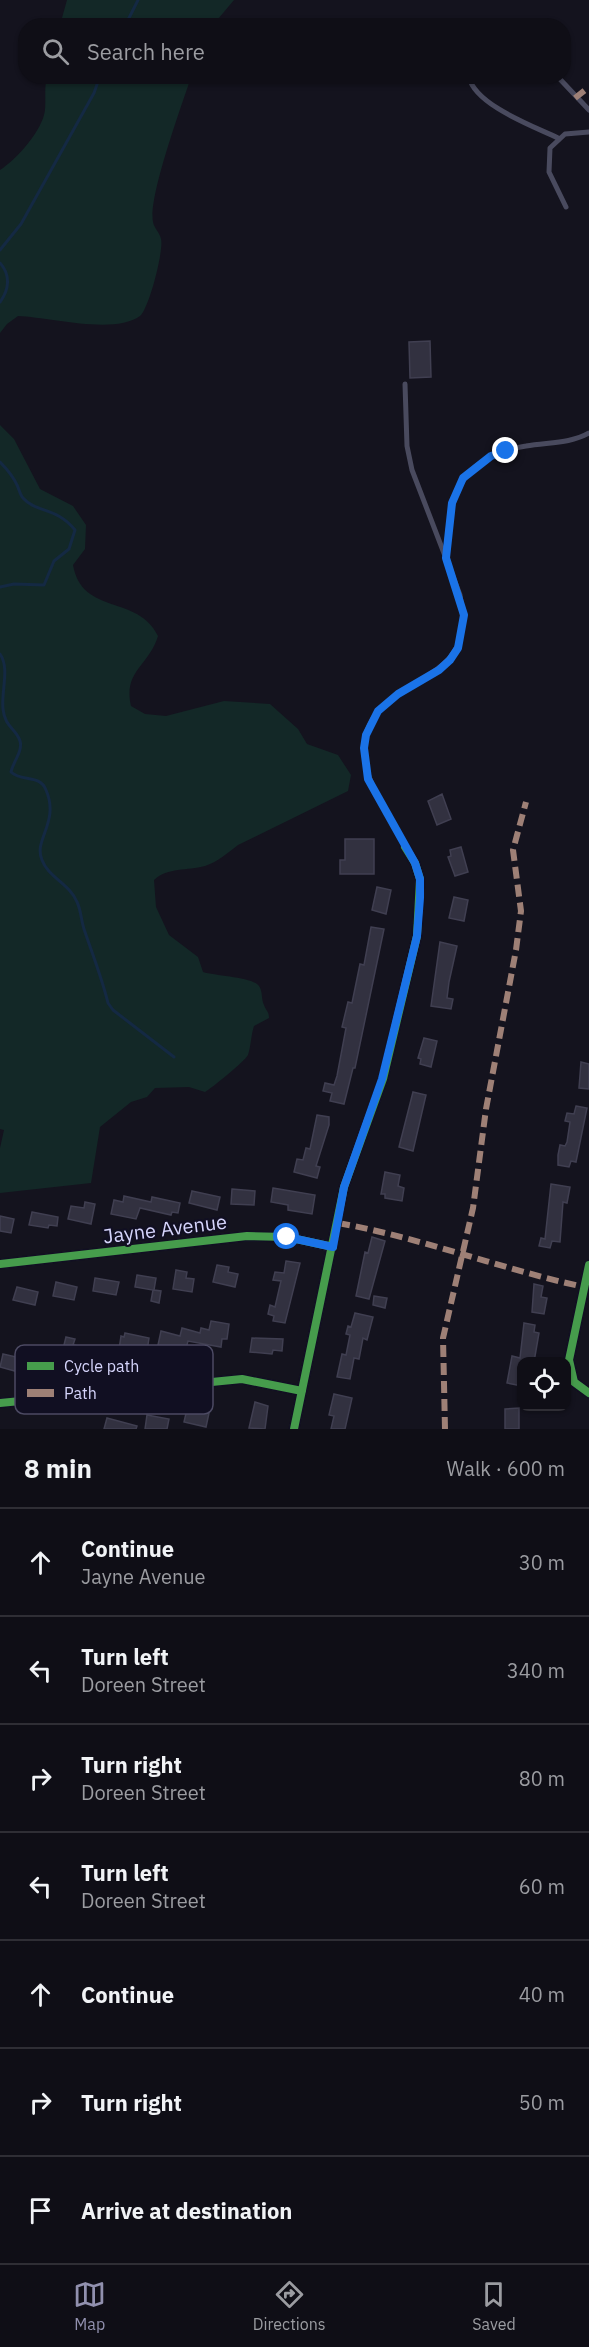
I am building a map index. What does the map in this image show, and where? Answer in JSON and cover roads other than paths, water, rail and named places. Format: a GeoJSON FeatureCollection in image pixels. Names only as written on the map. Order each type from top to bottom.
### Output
{"type":"FeatureCollection","features":[{"type":"Feature","properties":{"kind":"street"},"geometry":{"type":"LineString","coordinates":[[294,1429],[344,1187],[382,1079],[417,936],[420,879],[415,863],[405,847]]}},
{"type":"Feature","properties":{"kind":"street","name":"Jayne Avenue"},"geometry":{"type":"LineString","coordinates":[[0,1264],[247,1236],[287,1237],[333,1247]]}},
{"type":"Feature","properties":{"kind":"street"},"geometry":{"type":"LineString","coordinates":[[589,1266],[569,1365],[574,1382],[589,1393]]}},
{"type":"Feature","properties":{"kind":"street"},"geometry":{"type":"LineString","coordinates":[[213,1381],[242,1378],[302,1391]]}},
{"type":"Feature","properties":{"kind":"street"},"geometry":{"type":"LineString","coordinates":[[0,1403],[15,1401]]}},
{"type":"Feature","properties":{"kind":"lane"},"geometry":{"type":"LineString","coordinates":[[472,84],[476,92],[503,111],[558,138]]}},
{"type":"Feature","properties":{"kind":"lane"},"geometry":{"type":"LineString","coordinates":[[565,84],[589,110]]}},
{"type":"Feature","properties":{"kind":"lane"},"geometry":{"type":"LineString","coordinates":[[566,207],[549,172],[550,148],[558,138],[570,132],[589,132]]}},
{"type":"Feature","properties":{"kind":"lane"},"geometry":{"type":"LineString","coordinates":[[405,384],[407,446],[412,470],[446,558],[464,615],[458,648],[450,660],[439,670],[398,694],[378,711],[366,735],[364,748],[368,779],[405,847]]}},
{"type":"Feature","properties":{"kind":"lane"},"geometry":{"type":"LineString","coordinates":[[446,558],[452,503],[463,478],[473,469],[491,456],[506,451],[574,439],[589,433]]}},
{"type":"Feature","properties":{"kind":"waterway"},"geometry":{"type":"LineString","coordinates":[[129,18],[138,0]]}},
{"type":"Feature","properties":{"kind":"waterway"},"geometry":{"type":"LineString","coordinates":[[0,250],[21,224],[97,84]]}},
{"type":"Feature","properties":{"kind":"waterway"},"geometry":{"type":"LineString","coordinates":[[0,263],[6,272],[8,282],[0,302]]}},
{"type":"Feature","properties":{"kind":"waterway"},"geometry":{"type":"LineString","coordinates":[[0,462],[14,479],[21,495],[28,503],[61,517],[75,530],[69,549],[54,561],[44,585],[14,584],[0,587]]}},
{"type":"Feature","properties":{"kind":"waterway"},"geometry":{"type":"LineString","coordinates":[[0,654],[4,666],[4,715],[21,745],[11,772],[43,785],[49,801],[49,821],[40,853],[42,860],[77,902],[108,1003],[113,1010],[174,1057]]}}]}
